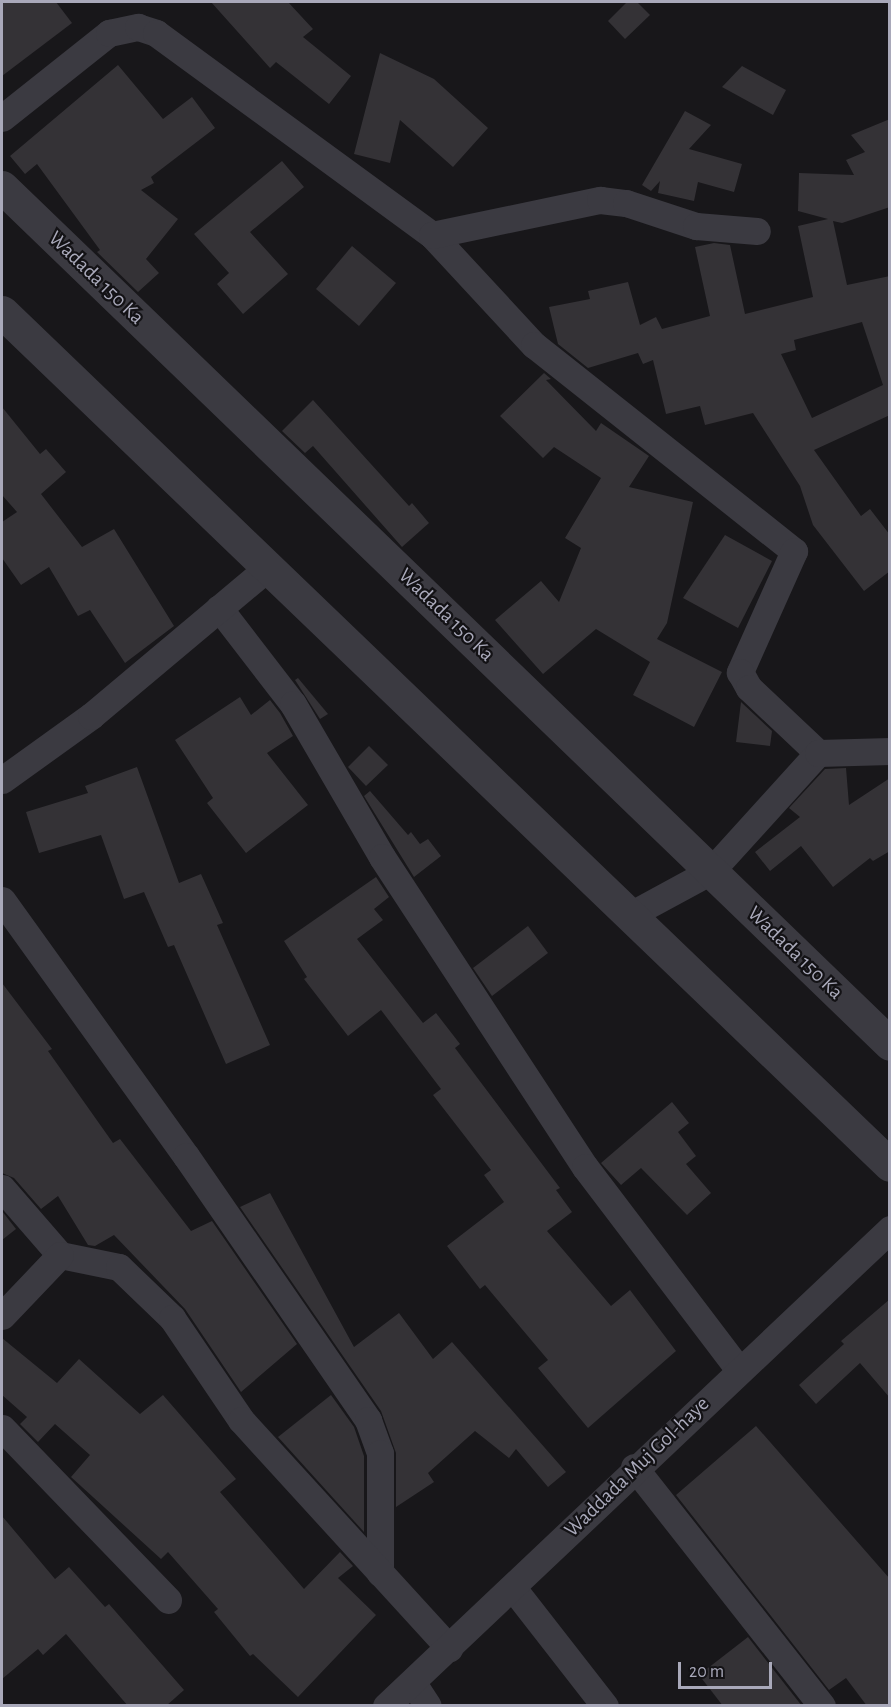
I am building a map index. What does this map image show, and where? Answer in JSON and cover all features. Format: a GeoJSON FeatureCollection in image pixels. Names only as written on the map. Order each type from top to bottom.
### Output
{"type":"FeatureCollection","features":[{"type":"Feature","properties":{"kind":"street"},"geometry":{"type":"LineString","coordinates":[[2,118],[109,33],[138,27],[156,33],[432,235],[534,345],[794,551],[740,672],[748,688],[818,753],[890,751]]}},
{"type":"Feature","properties":{"kind":"street","name":"Wadada 150 Ka"},"geometry":{"type":"LineString","coordinates":[[2,187],[890,1044]]}},
{"type":"Feature","properties":{"kind":"street"},"geometry":{"type":"LineString","coordinates":[[432,235],[600,200],[626,203],[696,226],[757,231]]}},
{"type":"Feature","properties":{"kind":"street"},"geometry":{"type":"LineString","coordinates":[[2,312],[266,569],[890,1165]]}},
{"type":"Feature","properties":{"kind":"street"},"geometry":{"type":"LineString","coordinates":[[2,780],[91,717],[266,569]]}},
{"type":"Feature","properties":{"kind":"street"},"geometry":{"type":"LineString","coordinates":[[219,608],[293,704],[382,857],[585,1167],[739,1370]]}},
{"type":"Feature","properties":{"kind":"street"},"geometry":{"type":"LineString","coordinates":[[630,915],[711,871],[818,753]]}},
{"type":"Feature","properties":{"kind":"street"},"geometry":{"type":"LineString","coordinates":[[2,900],[186,1156],[368,1420],[380,1453],[380,1573]]}},
{"type":"Feature","properties":{"kind":"street"},"geometry":{"type":"LineString","coordinates":[[2,1188],[60,1256],[118,1267],[172,1318],[241,1420],[449,1648]]}},
{"type":"Feature","properties":{"kind":"street","name":"Waddada Muj Gol-haye"},"geometry":{"type":"LineString","coordinates":[[386,1706],[513,1588],[634,1467],[890,1229]]}},
{"type":"Feature","properties":{"kind":"street"},"geometry":{"type":"LineString","coordinates":[[2,1316],[60,1256]]}},
{"type":"Feature","properties":{"kind":"street"},"geometry":{"type":"LineString","coordinates":[[2,1428],[168,1600]]}},
{"type":"Feature","properties":{"kind":"street"},"geometry":{"type":"LineString","coordinates":[[634,1467],[822,1706]]}},
{"type":"Feature","properties":{"kind":"street"},"geometry":{"type":"LineString","coordinates":[[513,1588],[605,1706]]}},
{"type":"Feature","properties":{"kind":"street"},"geometry":{"type":"LineString","coordinates":[[412,1683],[428,1706]]}},
{"type":"Feature","properties":{"kind":"building"},"geometry":{"type":"Polygon","coordinates":[[[2,2],[56,2],[72,23],[2,76],[2,2]]]}},
{"type":"Feature","properties":{"kind":"building"},"geometry":{"type":"Polygon","coordinates":[[[211,2],[288,2],[313,29],[303,37],[351,76],[329,104],[276,62],[270,68],[211,2]]]}},
{"type":"Feature","properties":{"kind":"building"},"geometry":{"type":"Polygon","coordinates":[[[627,2],[637,2],[650,15],[625,39],[608,21],[627,2]]]}},
{"type":"Feature","properties":{"kind":"building"},"geometry":{"type":"Polygon","coordinates":[[[380,53],[434,79],[488,128],[453,167],[400,120],[390,163],[354,154],[380,53]]]}},
{"type":"Feature","properties":{"kind":"building"},"geometry":{"type":"Polygon","coordinates":[[[118,65],[163,119],[192,97],[215,128],[151,177],[154,183],[141,190],[178,219],[146,259],[159,273],[138,292],[97,252],[100,250],[37,164],[25,174],[10,156],[118,65]]]}},
{"type":"Feature","properties":{"kind":"building"},"geometry":{"type":"Polygon","coordinates":[[[742,66],[786,90],[773,115],[722,87],[742,66]]]}},
{"type":"Feature","properties":{"kind":"building"},"geometry":{"type":"Polygon","coordinates":[[[685,111],[711,125],[689,149],[742,164],[734,192],[698,182],[694,201],[658,193],[660,181],[651,191],[642,185],[685,111]]]}},
{"type":"Feature","properties":{"kind":"building"},"geometry":{"type":"Polygon","coordinates":[[[890,119],[890,207],[842,223],[833,221],[847,285],[890,276],[890,415],[814,450],[861,516],[870,509],[890,535],[890,571],[864,591],[813,525],[800,486],[753,413],[705,425],[700,406],[666,414],[653,360],[643,364],[638,353],[588,368],[558,344],[549,307],[590,299],[588,291],[628,282],[640,325],[656,317],[662,329],[710,316],[695,247],[714,243],[730,245],[745,314],[813,297],[798,226],[828,219],[798,211],[799,173],[854,175],[846,160],[865,152],[851,135],[890,119]],[[862,322],[794,340],[796,350],[781,354],[812,418],[883,385],[862,322]]]}},
{"type":"Feature","properties":{"kind":"building"},"geometry":{"type":"Polygon","coordinates":[[[282,161],[304,187],[250,232],[288,274],[243,314],[217,284],[229,273],[194,234],[282,161]]]}},
{"type":"Feature","properties":{"kind":"building"},"geometry":{"type":"Polygon","coordinates":[[[352,246],[396,283],[359,326],[316,289],[352,246]]]}},
{"type":"Feature","properties":{"kind":"building"},"geometry":{"type":"Polygon","coordinates":[[[544,373],[551,379],[546,380],[596,431],[601,423],[649,456],[629,487],[693,502],[667,623],[657,639],[722,672],[694,727],[633,695],[650,662],[596,629],[543,674],[495,620],[541,581],[559,602],[581,548],[565,538],[601,478],[554,447],[543,458],[500,416],[544,373]]]}},
{"type":"Feature","properties":{"kind":"building"},"geometry":{"type":"Polygon","coordinates":[[[313,400],[409,506],[412,503],[429,523],[402,547],[313,446],[305,453],[282,431],[313,400]]]}},
{"type":"Feature","properties":{"kind":"building"},"geometry":{"type":"Polygon","coordinates":[[[2,407],[40,454],[46,449],[66,472],[41,494],[82,547],[114,529],[174,626],[125,663],[90,610],[78,616],[49,567],[21,585],[2,558],[2,522],[17,512],[2,495],[2,407]]]}},
{"type":"Feature","properties":{"kind":"building"},"geometry":{"type":"Polygon","coordinates":[[[725,535],[772,561],[738,628],[683,598],[725,535]]]}},
{"type":"Feature","properties":{"kind":"building"},"geometry":{"type":"Polygon","coordinates":[[[298,678],[328,714],[320,719],[295,680],[298,678]]]}},
{"type":"Feature","properties":{"kind":"building"},"geometry":{"type":"Polygon","coordinates":[[[240,697],[251,715],[270,700],[280,713],[293,736],[267,753],[308,805],[246,853],[207,803],[213,798],[175,740],[240,697]]]}},
{"type":"Feature","properties":{"kind":"building"},"geometry":{"type":"Polygon","coordinates":[[[741,702],[772,731],[770,746],[736,742],[741,702]]]}},
{"type":"Feature","properties":{"kind":"building"},"geometry":{"type":"Polygon","coordinates":[[[369,746],[388,765],[366,786],[348,767],[369,746]]]}},
{"type":"Feature","properties":{"kind":"building"},"geometry":{"type":"Polygon","coordinates":[[[137,767],[179,883],[201,874],[223,923],[217,925],[270,1045],[226,1064],[174,945],[168,947],[144,892],[124,899],[101,835],[39,853],[26,812],[88,793],[85,786],[137,767]]]}},
{"type":"Feature","properties":{"kind":"building"},"geometry":{"type":"Polygon","coordinates":[[[846,768],[849,805],[890,778],[890,851],[873,861],[870,858],[833,887],[801,846],[770,871],[755,852],[800,817],[789,808],[825,769],[846,768]]]}},
{"type":"Feature","properties":{"kind":"building"},"geometry":{"type":"Polygon","coordinates":[[[370,791],[408,835],[411,832],[420,844],[428,839],[441,856],[414,877],[364,796],[370,791]]]}},
{"type":"Feature","properties":{"kind":"building"},"geometry":{"type":"Polygon","coordinates":[[[376,877],[389,897],[374,909],[383,920],[357,939],[423,1023],[436,1013],[460,1044],[455,1048],[560,1188],[556,1190],[572,1212],[547,1231],[611,1306],[630,1290],[676,1351],[588,1428],[538,1368],[548,1360],[485,1285],[480,1289],[447,1246],[504,1202],[484,1175],[491,1170],[433,1095],[441,1089],[381,1010],[348,1036],[304,979],[307,977],[284,941],[376,877]]]}},
{"type":"Feature","properties":{"kind":"building"},"geometry":{"type":"Polygon","coordinates":[[[528,926],[548,953],[492,996],[473,968],[528,926]]]}},
{"type":"Feature","properties":{"kind":"building"},"geometry":{"type":"Polygon","coordinates":[[[2,983],[52,1049],[48,1051],[113,1143],[120,1139],[191,1231],[212,1221],[297,1344],[241,1392],[185,1309],[114,1235],[95,1246],[88,1245],[58,1196],[41,1209],[14,1178],[2,1173],[2,983]]]}},
{"type":"Feature","properties":{"kind":"building"},"geometry":{"type":"Polygon","coordinates":[[[672,1102],[689,1123],[678,1132],[696,1156],[686,1164],[711,1193],[687,1215],[641,1168],[621,1185],[601,1163],[672,1102]]]}},
{"type":"Feature","properties":{"kind":"building"},"geometry":{"type":"Polygon","coordinates":[[[270,1193],[354,1347],[399,1313],[433,1359],[452,1342],[566,1472],[548,1487],[516,1449],[509,1458],[475,1431],[428,1473],[434,1482],[396,1507],[396,1453],[381,1411],[240,1207],[270,1193]]]}},
{"type":"Feature","properties":{"kind":"building"},"geometry":{"type":"Polygon","coordinates":[[[2,1211],[16,1229],[2,1240],[2,1211]]]}},
{"type":"Feature","properties":{"kind":"building"},"geometry":{"type":"Polygon","coordinates":[[[890,1299],[890,1398],[860,1363],[816,1404],[799,1385],[844,1344],[841,1341],[890,1299]]]}},
{"type":"Feature","properties":{"kind":"building"},"geometry":{"type":"Polygon","coordinates":[[[2,1338],[57,1383],[79,1359],[140,1414],[163,1395],[236,1479],[220,1492],[304,1589],[340,1552],[353,1566],[338,1578],[376,1615],[298,1697],[253,1654],[250,1656],[214,1612],[218,1609],[168,1552],[161,1559],[71,1477],[90,1455],[55,1424],[38,1442],[20,1424],[27,1417],[2,1395],[2,1338]]]}},
{"type":"Feature","properties":{"kind":"building"},"geometry":{"type":"Polygon","coordinates":[[[331,1395],[354,1427],[364,1456],[364,1532],[278,1437],[331,1395]]]}},
{"type":"Feature","properties":{"kind":"building"},"geometry":{"type":"Polygon","coordinates":[[[756,1426],[890,1579],[890,1706],[867,1706],[846,1678],[829,1690],[676,1495],[756,1426]]]}},
{"type":"Feature","properties":{"kind":"building"},"geometry":{"type":"Polygon","coordinates":[[[2,1516],[55,1579],[69,1567],[105,1607],[109,1604],[184,1690],[166,1706],[128,1706],[66,1634],[43,1655],[38,1649],[2,1679],[2,1516]]]}},
{"type":"Feature","properties":{"kind":"building"},"geometry":{"type":"Polygon","coordinates":[[[748,1637],[802,1706],[723,1706],[699,1675],[748,1637]]]}}]}
